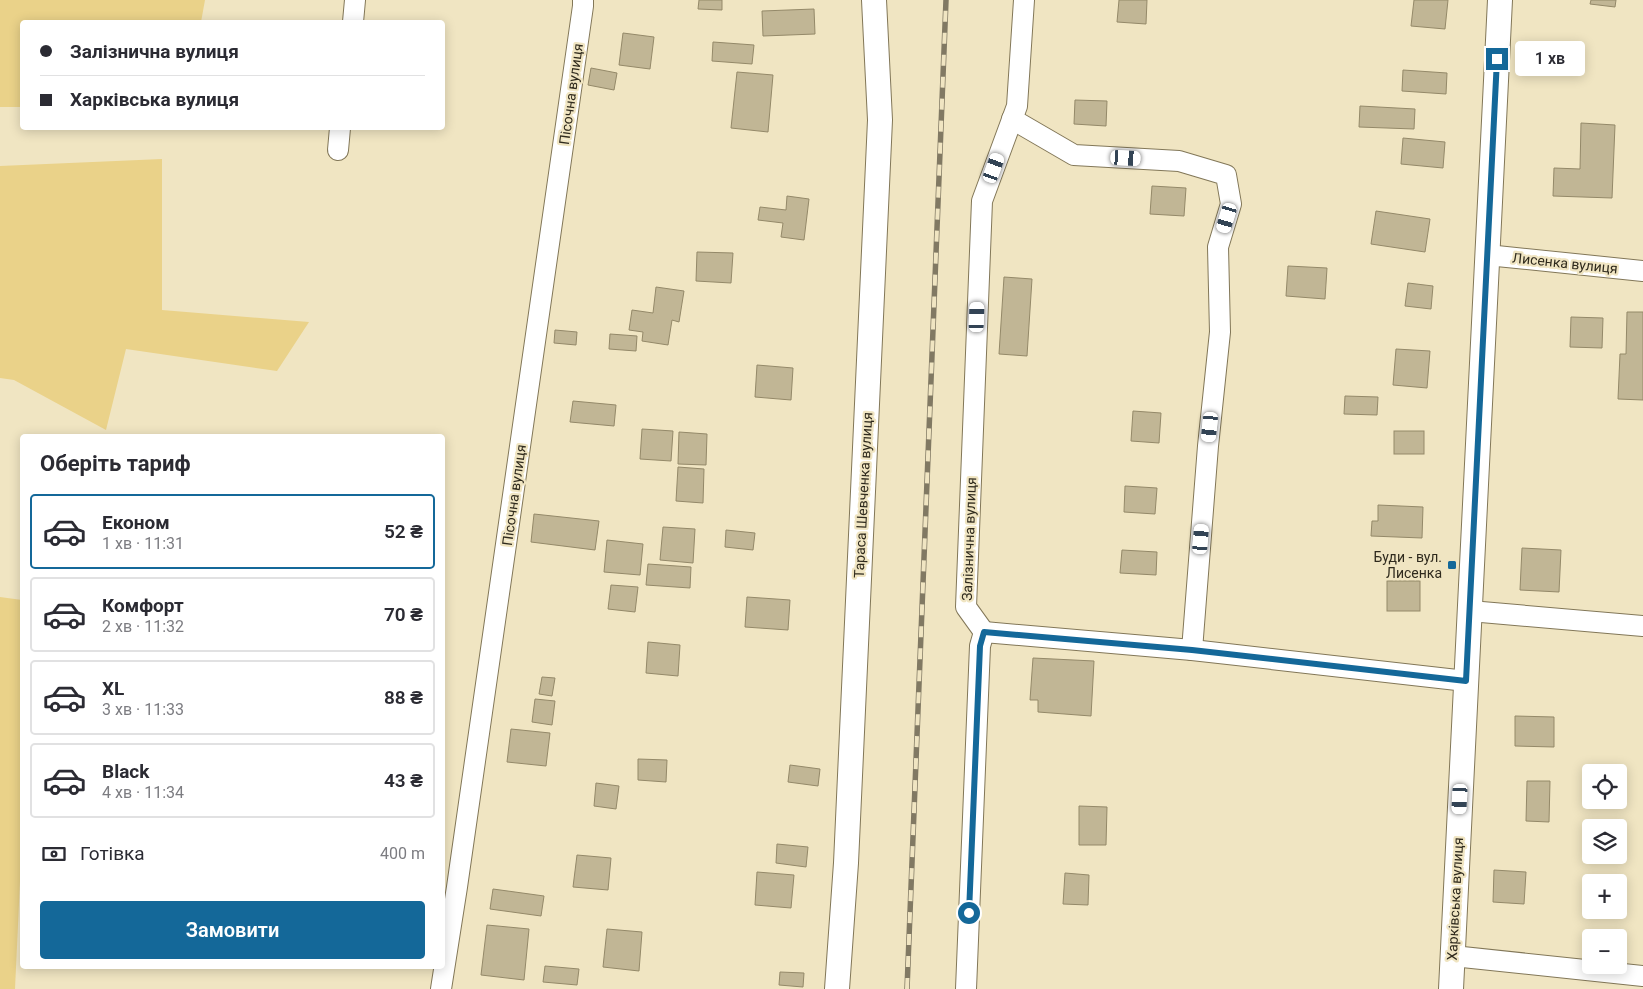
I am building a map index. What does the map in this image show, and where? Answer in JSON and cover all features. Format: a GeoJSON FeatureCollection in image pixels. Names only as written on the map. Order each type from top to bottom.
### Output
{"type":"FeatureCollection","features":[{"type":"Feature","properties":{"kind":"street"},"geometry":{"type":"LineString","coordinates":[[353,20],[356,0]]}},
{"type":"Feature","properties":{"kind":"street","name":"Пісочна вулиця"},"geometry":{"type":"LineString","coordinates":[[445,944],[450,887],[583,0]]}},
{"type":"Feature","properties":{"kind":"street","name":"Тараса Шевченка вулиця"},"geometry":{"type":"LineString","coordinates":[[837,989],[846,863],[880,120],[874,0]]}},
{"type":"Feature","properties":{"kind":"street","name":"Залізнична вулиця"},"geometry":{"type":"LineString","coordinates":[[984,632],[966,607],[982,201],[1017,106],[1024,0]]}},
{"type":"Feature","properties":{"kind":"street","name":"Харківська вулиця"},"geometry":{"type":"LineString","coordinates":[[1451,989],[1500,0]]}},
{"type":"Feature","properties":{"kind":"street"},"geometry":{"type":"LineString","coordinates":[[1012,119],[1074,155],[1179,161],[1226,176],[1231,204],[1218,247],[1220,332],[1208,446],[1192,650]]}},
{"type":"Feature","properties":{"kind":"street"},"geometry":{"type":"LineString","coordinates":[[338,150],[340,130]]}},
{"type":"Feature","properties":{"kind":"street","name":"Лисенка вулиця"},"geometry":{"type":"LineString","coordinates":[[1487,255],[1643,271]]}},
{"type":"Feature","properties":{"kind":"street"},"geometry":{"type":"LineString","coordinates":[[1470,611],[1643,626]]}},
{"type":"Feature","properties":{"kind":"street"},"geometry":{"type":"LineString","coordinates":[[966,989],[979,655],[984,632],[1192,650],[1466,681]]}},
{"type":"Feature","properties":{"kind":"street"},"geometry":{"type":"LineString","coordinates":[[1453,956],[1643,976]]}},
{"type":"Feature","properties":{"kind":"street","name":"Пісочна вулиця"},"geometry":{"type":"LineString","coordinates":[[441,989],[443,969]]}},
{"type":"Feature","properties":{"kind":"shaded area"},"geometry":{"type":"Polygon","coordinates":[[[0,0],[205,0],[201,20],[20,20],[20,107],[0,107],[0,0]]]}},
{"type":"Feature","properties":{"kind":"shaded area"},"geometry":{"type":"Polygon","coordinates":[[[162,159],[162,310],[309,322],[277,371],[126,349],[106,430],[14,380],[0,378],[0,166],[162,159]]]}},
{"type":"Feature","properties":{"kind":"shaded area"},"geometry":{"type":"Polygon","coordinates":[[[0,597],[20,600],[20,882],[15,989],[0,989],[0,597]]]}},
{"type":"Feature","properties":{"kind":"building"},"geometry":{"type":"Polygon","coordinates":[[[699,0],[722,0],[722,10],[698,9],[699,0]]]}},
{"type":"Feature","properties":{"kind":"building"},"geometry":{"type":"Polygon","coordinates":[[[1119,0],[1147,0],[1146,24],[1117,22],[1119,0]]]}},
{"type":"Feature","properties":{"kind":"building"},"geometry":{"type":"Polygon","coordinates":[[[1414,0],[1448,0],[1445,29],[1411,26],[1414,0]]]}},
{"type":"Feature","properties":{"kind":"building"},"geometry":{"type":"Polygon","coordinates":[[[1591,0],[1616,0],[1615,7],[1590,4],[1591,0]]]}},
{"type":"Feature","properties":{"kind":"building"},"geometry":{"type":"Polygon","coordinates":[[[814,9],[815,34],[763,36],[762,11],[814,9]]]}},
{"type":"Feature","properties":{"kind":"building"},"geometry":{"type":"Polygon","coordinates":[[[623,33],[654,37],[650,69],[619,65],[623,33]]]}},
{"type":"Feature","properties":{"kind":"building"},"geometry":{"type":"Polygon","coordinates":[[[713,42],[754,45],[752,64],[712,61],[713,42]]]}},
{"type":"Feature","properties":{"kind":"building"},"geometry":{"type":"Polygon","coordinates":[[[591,68],[617,73],[614,90],[588,85],[591,68]]]}},
{"type":"Feature","properties":{"kind":"building"},"geometry":{"type":"Polygon","coordinates":[[[1403,70],[1447,73],[1446,94],[1402,91],[1403,70]]]}},
{"type":"Feature","properties":{"kind":"building"},"geometry":{"type":"Polygon","coordinates":[[[737,72],[773,75],[768,132],[731,128],[737,72]]]}},
{"type":"Feature","properties":{"kind":"building"},"geometry":{"type":"Polygon","coordinates":[[[1075,100],[1107,101],[1106,126],[1074,124],[1075,100]]]}},
{"type":"Feature","properties":{"kind":"building"},"geometry":{"type":"Polygon","coordinates":[[[1360,106],[1415,109],[1414,129],[1359,127],[1360,106]]]}},
{"type":"Feature","properties":{"kind":"building"},"geometry":{"type":"Polygon","coordinates":[[[1581,123],[1615,125],[1612,198],[1553,196],[1554,168],[1580,169],[1581,123]]]}},
{"type":"Feature","properties":{"kind":"building"},"geometry":{"type":"Polygon","coordinates":[[[1403,138],[1445,142],[1443,168],[1401,164],[1403,138]]]}},
{"type":"Feature","properties":{"kind":"building"},"geometry":{"type":"Polygon","coordinates":[[[1152,186],[1186,188],[1184,216],[1150,214],[1152,186]]]}},
{"type":"Feature","properties":{"kind":"building"},"geometry":{"type":"Polygon","coordinates":[[[787,196],[809,199],[804,240],[781,237],[783,223],[758,220],[760,207],[786,210],[787,196]]]}},
{"type":"Feature","properties":{"kind":"building"},"geometry":{"type":"Polygon","coordinates":[[[1376,211],[1430,219],[1425,252],[1371,244],[1376,211]]]}},
{"type":"Feature","properties":{"kind":"building"},"geometry":{"type":"Polygon","coordinates":[[[697,252],[733,253],[731,283],[696,281],[697,252]]]}},
{"type":"Feature","properties":{"kind":"building"},"geometry":{"type":"Polygon","coordinates":[[[1288,266],[1327,268],[1325,299],[1286,296],[1288,266]]]}},
{"type":"Feature","properties":{"kind":"building"},"geometry":{"type":"Polygon","coordinates":[[[1004,277],[1032,279],[1027,356],[999,354],[1004,277]]]}},
{"type":"Feature","properties":{"kind":"building"},"geometry":{"type":"Polygon","coordinates":[[[1408,283],[1433,286],[1431,309],[1405,306],[1408,283]]]}},
{"type":"Feature","properties":{"kind":"building"},"geometry":{"type":"Polygon","coordinates":[[[656,287],[684,291],[679,322],[672,320],[668,345],[642,341],[643,332],[629,330],[632,310],[653,313],[656,287]]]}},
{"type":"Feature","properties":{"kind":"building"},"geometry":{"type":"Polygon","coordinates":[[[1627,312],[1643,312],[1643,400],[1618,399],[1620,354],[1626,354],[1627,312]]]}},
{"type":"Feature","properties":{"kind":"building"},"geometry":{"type":"Polygon","coordinates":[[[1571,317],[1603,318],[1602,348],[1570,347],[1571,317]]]}},
{"type":"Feature","properties":{"kind":"building"},"geometry":{"type":"Polygon","coordinates":[[[555,330],[577,332],[576,345],[554,343],[555,330]]]}},
{"type":"Feature","properties":{"kind":"building"},"geometry":{"type":"Polygon","coordinates":[[[610,334],[637,336],[636,351],[609,349],[610,334]]]}},
{"type":"Feature","properties":{"kind":"building"},"geometry":{"type":"Polygon","coordinates":[[[1396,349],[1430,351],[1427,388],[1393,385],[1396,349]]]}},
{"type":"Feature","properties":{"kind":"building"},"geometry":{"type":"Polygon","coordinates":[[[757,365],[793,368],[791,400],[755,397],[757,365]]]}},
{"type":"Feature","properties":{"kind":"building"},"geometry":{"type":"Polygon","coordinates":[[[1345,396],[1378,397],[1377,415],[1344,414],[1345,396]]]}},
{"type":"Feature","properties":{"kind":"building"},"geometry":{"type":"Polygon","coordinates":[[[573,401],[616,405],[614,426],[570,422],[573,401]]]}},
{"type":"Feature","properties":{"kind":"building"},"geometry":{"type":"Polygon","coordinates":[[[1133,411],[1161,413],[1159,443],[1131,441],[1133,411]]]}},
{"type":"Feature","properties":{"kind":"building"},"geometry":{"type":"Polygon","coordinates":[[[642,429],[673,431],[671,461],[640,459],[642,429]]]}},
{"type":"Feature","properties":{"kind":"building"},"geometry":{"type":"Polygon","coordinates":[[[1394,431],[1424,431],[1424,454],[1394,454],[1394,431]]]}},
{"type":"Feature","properties":{"kind":"building"},"geometry":{"type":"Polygon","coordinates":[[[679,432],[707,434],[706,465],[678,464],[679,432]]]}},
{"type":"Feature","properties":{"kind":"building"},"geometry":{"type":"Polygon","coordinates":[[[678,467],[704,469],[703,503],[676,501],[678,467]]]}},
{"type":"Feature","properties":{"kind":"building"},"geometry":{"type":"Polygon","coordinates":[[[1125,486],[1157,488],[1155,514],[1124,512],[1125,486]]]}},
{"type":"Feature","properties":{"kind":"building"},"geometry":{"type":"Polygon","coordinates":[[[1378,505],[1423,507],[1422,538],[1371,536],[1372,521],[1378,521],[1378,505]]]}},
{"type":"Feature","properties":{"kind":"building"},"geometry":{"type":"Polygon","coordinates":[[[534,514],[599,521],[595,550],[531,542],[534,514]]]}},
{"type":"Feature","properties":{"kind":"building"},"geometry":{"type":"Polygon","coordinates":[[[663,527],[695,529],[693,563],[660,560],[663,527]]]}},
{"type":"Feature","properties":{"kind":"building"},"geometry":{"type":"Polygon","coordinates":[[[726,530],[755,533],[753,550],[725,547],[726,530]]]}},
{"type":"Feature","properties":{"kind":"building"},"geometry":{"type":"Polygon","coordinates":[[[607,540],[643,544],[640,575],[604,572],[607,540]]]}},
{"type":"Feature","properties":{"kind":"building"},"geometry":{"type":"Polygon","coordinates":[[[1522,548],[1561,550],[1559,592],[1520,590],[1522,548]]]}},
{"type":"Feature","properties":{"kind":"building"},"geometry":{"type":"Polygon","coordinates":[[[1122,550],[1157,552],[1156,575],[1120,573],[1122,550]]]}},
{"type":"Feature","properties":{"kind":"building"},"geometry":{"type":"Polygon","coordinates":[[[648,564],[691,567],[690,588],[646,585],[648,564]]]}},
{"type":"Feature","properties":{"kind":"building"},"geometry":{"type":"Polygon","coordinates":[[[1387,581],[1420,581],[1420,611],[1387,611],[1387,581]]]}},
{"type":"Feature","properties":{"kind":"building"},"geometry":{"type":"Polygon","coordinates":[[[611,585],[638,587],[635,612],[608,609],[611,585]]]}},
{"type":"Feature","properties":{"kind":"building"},"geometry":{"type":"Polygon","coordinates":[[[747,597],[790,600],[788,630],[745,627],[747,597]]]}},
{"type":"Feature","properties":{"kind":"building"},"geometry":{"type":"Polygon","coordinates":[[[648,642],[680,645],[678,676],[646,673],[648,642]]]}},
{"type":"Feature","properties":{"kind":"building"},"geometry":{"type":"Polygon","coordinates":[[[1033,658],[1094,661],[1091,716],[1038,712],[1038,700],[1030,700],[1033,658]]]}},
{"type":"Feature","properties":{"kind":"building"},"geometry":{"type":"Polygon","coordinates":[[[542,677],[555,678],[552,696],[539,694],[542,677]]]}},
{"type":"Feature","properties":{"kind":"building"},"geometry":{"type":"Polygon","coordinates":[[[535,699],[555,701],[552,725],[532,722],[535,699]]]}},
{"type":"Feature","properties":{"kind":"building"},"geometry":{"type":"Polygon","coordinates":[[[1515,716],[1554,717],[1554,747],[1515,746],[1515,716]]]}},
{"type":"Feature","properties":{"kind":"building"},"geometry":{"type":"Polygon","coordinates":[[[511,729],[550,733],[546,766],[507,762],[511,729]]]}},
{"type":"Feature","properties":{"kind":"building"},"geometry":{"type":"Polygon","coordinates":[[[638,759],[667,760],[666,782],[638,780],[638,759]]]}},
{"type":"Feature","properties":{"kind":"building"},"geometry":{"type":"Polygon","coordinates":[[[790,765],[820,769],[818,786],[788,782],[790,765]]]}},
{"type":"Feature","properties":{"kind":"building"},"geometry":{"type":"Polygon","coordinates":[[[1527,781],[1550,781],[1549,822],[1526,821],[1527,781]]]}},
{"type":"Feature","properties":{"kind":"building"},"geometry":{"type":"Polygon","coordinates":[[[596,783],[619,786],[616,809],[594,806],[596,783]]]}},
{"type":"Feature","properties":{"kind":"building"},"geometry":{"type":"Polygon","coordinates":[[[1079,806],[1107,807],[1106,845],[1079,845],[1079,806]]]}},
{"type":"Feature","properties":{"kind":"building"},"geometry":{"type":"Polygon","coordinates":[[[777,844],[808,847],[806,867],[776,863],[777,844]]]}},
{"type":"Feature","properties":{"kind":"building"},"geometry":{"type":"Polygon","coordinates":[[[577,855],[611,858],[608,890],[573,887],[577,855]]]}},
{"type":"Feature","properties":{"kind":"building"},"geometry":{"type":"Polygon","coordinates":[[[1494,870],[1526,872],[1524,904],[1493,902],[1494,870]]]}},
{"type":"Feature","properties":{"kind":"building"},"geometry":{"type":"Polygon","coordinates":[[[757,872],[794,875],[791,908],[755,905],[757,872]]]}},
{"type":"Feature","properties":{"kind":"building"},"geometry":{"type":"Polygon","coordinates":[[[1065,873],[1089,875],[1088,905],[1063,904],[1065,873]]]}},
{"type":"Feature","properties":{"kind":"building"},"geometry":{"type":"Polygon","coordinates":[[[493,889],[544,896],[541,916],[490,909],[493,889]]]}},
{"type":"Feature","properties":{"kind":"building"},"geometry":{"type":"Polygon","coordinates":[[[487,925],[529,929],[524,980],[481,975],[487,925]]]}},
{"type":"Feature","properties":{"kind":"building"},"geometry":{"type":"Polygon","coordinates":[[[607,929],[642,932],[639,971],[603,967],[607,929]]]}},
{"type":"Feature","properties":{"kind":"building"},"geometry":{"type":"Polygon","coordinates":[[[545,966],[579,969],[577,985],[543,982],[545,966]]]}},
{"type":"Feature","properties":{"kind":"building"},"geometry":{"type":"Polygon","coordinates":[[[780,972],[804,973],[803,987],[779,985],[780,972]]]}},
{"type":"Feature","properties":{"kind":"railway"},"geometry":{"type":"LineString","coordinates":[[907,989],[946,0]]}},
{"type":"Feature","properties":{"kind":"place","name":"Буди - вул. Лисенка"},"geometry":{"type":"Point","coordinates":[1452,565]}},
{"type":"Feature","properties":{"kind":"route"},"geometry":{"type":"LineString","coordinates":[[969,913],[980,646],[984,632],[1192,650],[1466,681],[1497,59]]}}]}
